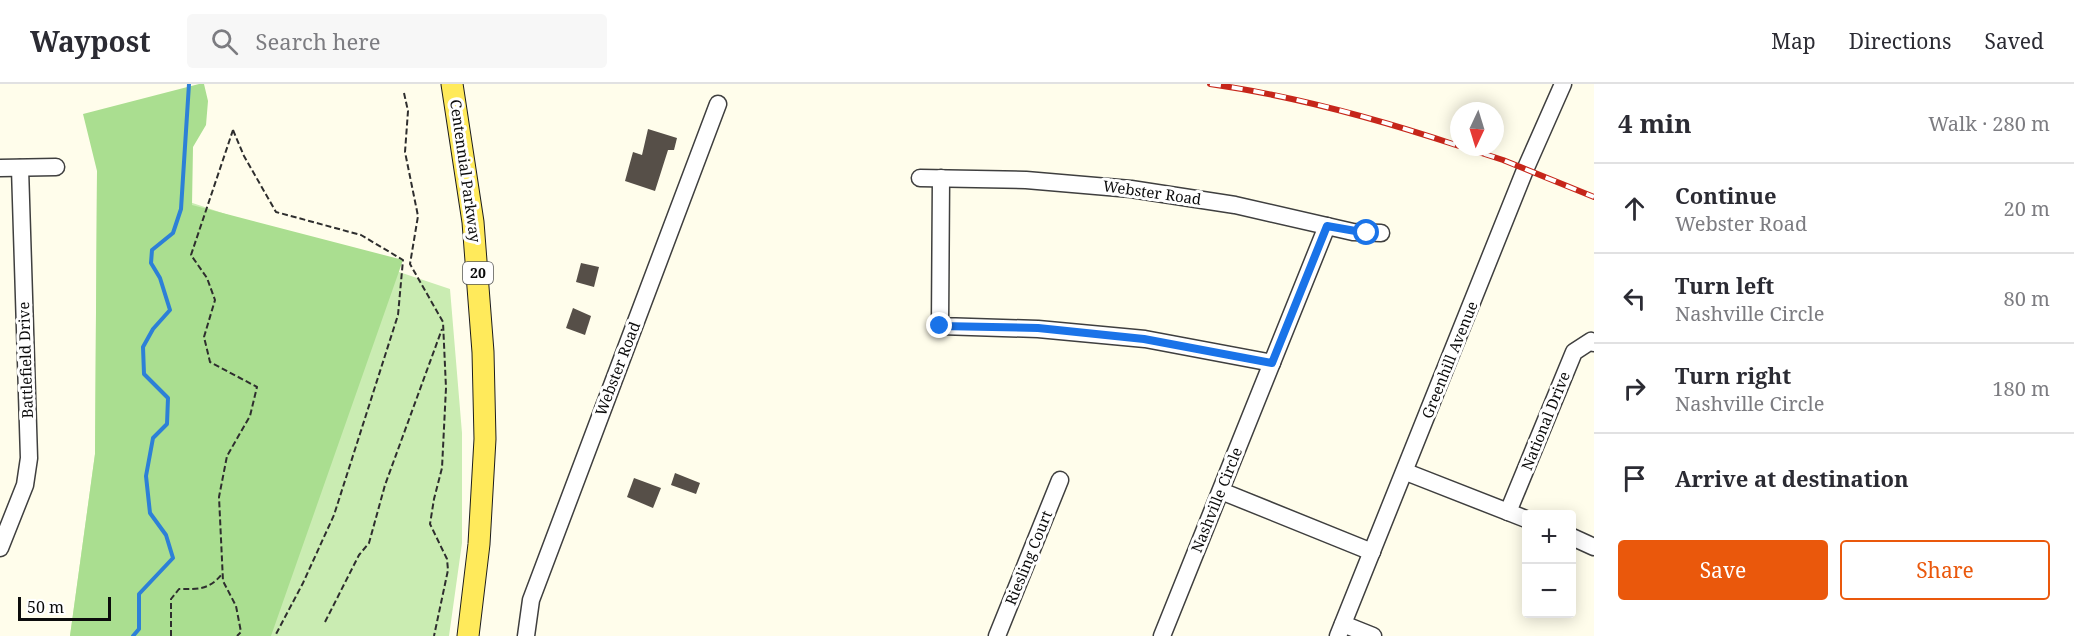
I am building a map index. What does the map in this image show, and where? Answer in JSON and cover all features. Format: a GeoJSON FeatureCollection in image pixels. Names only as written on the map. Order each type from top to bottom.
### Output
{"type":"FeatureCollection","features":[{"type":"Feature","properties":{"kind":"main road","name":"Centennial Parkway"},"geometry":{"type":"LineString","coordinates":[[453,84],[473,222],[482,312],[485,439],[479,543],[468,636]]}},
{"type":"Feature","properties":{"kind":"street","name":"Greenhill Avenue"},"geometry":{"type":"LineString","coordinates":[[1341,630],[1525,170],[1563,84]]}},
{"type":"Feature","properties":{"kind":"street","name":"Webster Road"},"geometry":{"type":"LineString","coordinates":[[526,636],[531,600],[718,104]]}},
{"type":"Feature","properties":{"kind":"street"},"geometry":{"type":"LineString","coordinates":[[0,168],[56,167]]}},
{"type":"Feature","properties":{"kind":"street","name":"Battlefield Drive"},"geometry":{"type":"LineString","coordinates":[[0,548],[25,485],[29,458],[20,168]]}},
{"type":"Feature","properties":{"kind":"street","name":"Webster Road"},"geometry":{"type":"LineString","coordinates":[[920,178],[1026,180],[1131,189],[1235,205],[1353,232],[1381,233]]}},
{"type":"Feature","properties":{"kind":"street"},"geometry":{"type":"LineString","coordinates":[[941,178],[940,326],[1038,328],[1144,339],[1272,363]]}},
{"type":"Feature","properties":{"kind":"street","name":"Nashville Circle"},"geometry":{"type":"LineString","coordinates":[[1162,636],[1327,226]]}},
{"type":"Feature","properties":{"kind":"street","name":"National Drive"},"geometry":{"type":"LineString","coordinates":[[1508,512],[1574,352],[1591,341],[1594,343]]}},
{"type":"Feature","properties":{"kind":"street"},"geometry":{"type":"LineString","coordinates":[[1406,472],[1522,517]]}},
{"type":"Feature","properties":{"kind":"street","name":"Riesling Court"},"geometry":{"type":"LineString","coordinates":[[997,636],[1060,480]]}},
{"type":"Feature","properties":{"kind":"street"},"geometry":{"type":"LineString","coordinates":[[1221,491],[1372,552]]}},
{"type":"Feature","properties":{"kind":"street"},"geometry":{"type":"LineString","coordinates":[[1576,539],[1594,547]]}},
{"type":"Feature","properties":{"kind":"street"},"geometry":{"type":"LineString","coordinates":[[1341,630],[1373,636]]}},
{"type":"Feature","properties":{"kind":"path"},"geometry":{"type":"LineString","coordinates":[[404,93],[408,111],[405,152],[418,216],[410,264],[443,322],[446,388],[442,468],[430,524],[447,559],[448,570],[434,636]]}},
{"type":"Feature","properties":{"kind":"path"},"geometry":{"type":"LineString","coordinates":[[245,636],[241,632],[236,606],[223,581],[219,497],[227,456],[250,416],[257,387],[210,362],[204,337],[215,300],[207,278],[191,255],[233,130],[244,156],[276,212],[361,234],[403,260],[398,315],[334,515],[303,584],[275,636]]}},
{"type":"Feature","properties":{"kind":"path"},"geometry":{"type":"LineString","coordinates":[[325,622],[359,555],[369,543],[385,485],[443,326]]}},
{"type":"Feature","properties":{"kind":"path"},"geometry":{"type":"LineString","coordinates":[[171,636],[171,599],[179,589],[199,589],[213,585],[222,574]]}},
{"type":"Feature","properties":{"kind":"path"},"geometry":{"type":"LineString","coordinates":[[237,636],[241,632]]}},
{"type":"Feature","properties":{"kind":"green space"},"geometry":{"type":"Polygon","coordinates":[[[204,84],[208,101],[206,125],[193,147],[192,205],[403,260],[271,636],[70,636],[95,454],[97,171],[83,114],[204,84]]]}},
{"type":"Feature","properties":{"kind":"green space"},"geometry":{"type":"Polygon","coordinates":[[[97,171],[450,289],[462,433],[462,543],[449,636],[70,636],[95,454],[97,171]]]}},
{"type":"Feature","properties":{"kind":"building"},"geometry":{"type":"Polygon","coordinates":[[[648,129],[677,138],[674,150],[668,150],[655,191],[625,181],[633,152],[642,155],[648,129]]]}},
{"type":"Feature","properties":{"kind":"building"},"geometry":{"type":"Polygon","coordinates":[[[581,263],[599,267],[594,287],[576,282],[581,263]]]}},
{"type":"Feature","properties":{"kind":"building"},"geometry":{"type":"Polygon","coordinates":[[[573,308],[591,316],[585,335],[566,328],[573,308]]]}},
{"type":"Feature","properties":{"kind":"building"},"geometry":{"type":"Polygon","coordinates":[[[675,473],[700,483],[696,494],[671,485],[675,473]]]}},
{"type":"Feature","properties":{"kind":"building"},"geometry":{"type":"Polygon","coordinates":[[[634,478],[661,488],[653,508],[627,497],[634,478]]]}},
{"type":"Feature","properties":{"kind":"waterway"},"geometry":{"type":"LineString","coordinates":[[133,636],[139,629],[139,594],[173,558],[166,535],[150,513],[146,476],[153,438],[167,424],[168,398],[144,374],[143,347],[153,329],[170,310],[160,278],[151,263],[152,250],[173,233],[181,209],[189,84]]}},
{"type":"Feature","properties":{"kind":"railway"},"geometry":{"type":"LineString","coordinates":[[1210,84],[1336,109],[1450,143]]}},
{"type":"Feature","properties":{"kind":"railway"},"geometry":{"type":"LineString","coordinates":[[1491,156],[1594,197]]}},
{"type":"Feature","properties":{"kind":"route"},"geometry":{"type":"LineString","coordinates":[[940,326],[1038,328],[1144,339],[1272,363],[1327,226],[1367,233]]}}]}
